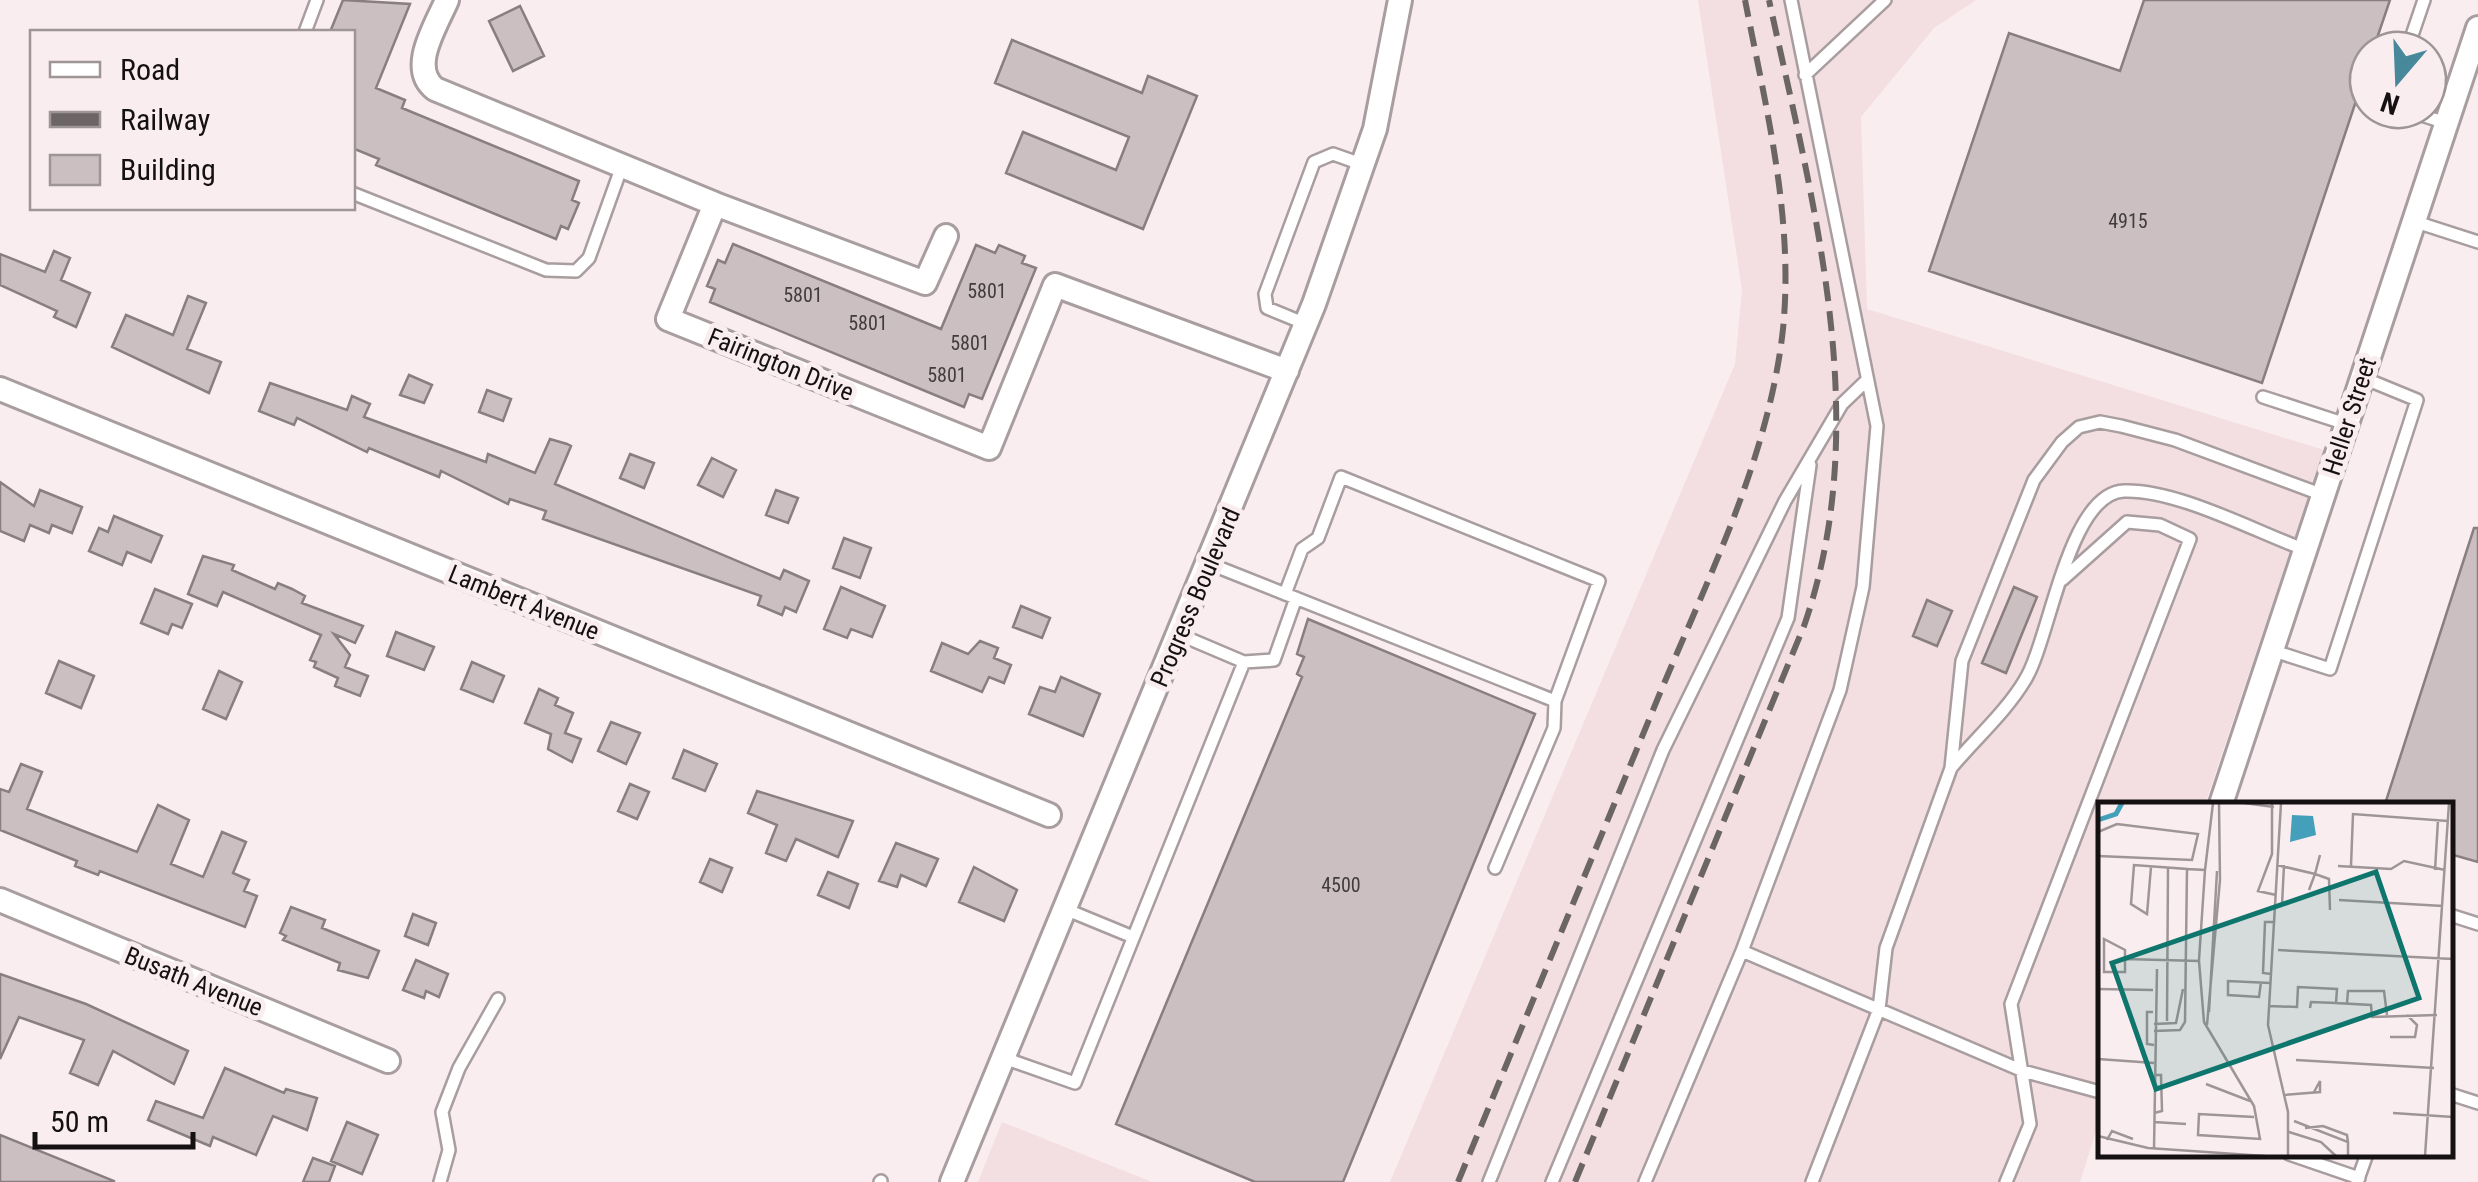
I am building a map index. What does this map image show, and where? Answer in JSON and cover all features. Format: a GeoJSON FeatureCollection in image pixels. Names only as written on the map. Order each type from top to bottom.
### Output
{"type":"FeatureCollection","features":[{"type":"Feature","properties":{"kind":"street"},"geometry":{"type":"LineString","coordinates":[[446,0],[422,62],[428,84],[715,204],[925,283],[946,236]]}},
{"type":"Feature","properties":{"kind":"street","name":"Progress Boulevard"},"geometry":{"type":"LineString","coordinates":[[952,1182],[1306,324],[1364,165],[1400,0]]}},
{"type":"Feature","properties":{"kind":"street","name":"Heller Street"},"geometry":{"type":"LineString","coordinates":[[2448,117],[2478,28]]}},
{"type":"Feature","properties":{"kind":"street","name":"Heller Street"},"geometry":{"type":"LineString","coordinates":[[2222,802],[2444,130]]}},
{"type":"Feature","properties":{"kind":"street","name":"Fairington Drive"},"geometry":{"type":"LineString","coordinates":[[715,204],[668,319],[989,448],[1055,285],[1287,371]]}},
{"type":"Feature","properties":{"kind":"street","name":"Lambert Avenue"},"geometry":{"type":"LineString","coordinates":[[0,388],[1048,815]]}},
{"type":"Feature","properties":{"kind":"street","name":"Busath Avenue"},"geometry":{"type":"LineString","coordinates":[[0,900],[388,1061]]}},
{"type":"Feature","properties":{"kind":"lane"},"geometry":{"type":"LineString","coordinates":[[306,30],[317,0]]}},
{"type":"Feature","properties":{"kind":"lane"},"geometry":{"type":"LineString","coordinates":[[1644,1182],[1742,951],[1840,690],[1863,587],[1876,426],[1791,0]]}},
{"type":"Feature","properties":{"kind":"lane"},"geometry":{"type":"LineString","coordinates":[[1806,76],[1885,0]]}},
{"type":"Feature","properties":{"kind":"lane"},"geometry":{"type":"LineString","coordinates":[[2414,30],[2424,0]]}},
{"type":"Feature","properties":{"kind":"lane"},"geometry":{"type":"LineString","coordinates":[[1306,324],[1267,308],[1264,294],[1314,162],[1333,154],[1364,165]]}},
{"type":"Feature","properties":{"kind":"lane"},"geometry":{"type":"LineString","coordinates":[[355,194],[546,270],[576,270],[589,258],[622,166]]}},
{"type":"Feature","properties":{"kind":"lane"},"geometry":{"type":"LineString","coordinates":[[2412,221],[2478,242]]}},
{"type":"Feature","properties":{"kind":"lane"},"geometry":{"type":"LineString","coordinates":[[2274,651],[2330,669],[2417,400],[2361,377]]}},
{"type":"Feature","properties":{"kind":"lane"},"geometry":{"type":"LineString","coordinates":[[1489,1182],[1663,750],[1811,457],[1842,404],[1866,380]]}},
{"type":"Feature","properties":{"kind":"lane"},"geometry":{"type":"LineString","coordinates":[[2263,397],[2346,424]]}},
{"type":"Feature","properties":{"kind":"lane"},"geometry":{"type":"LineString","coordinates":[[1812,1182],[1879,1009],[1886,948],[1951,768],[1962,661],[2034,480],[2080,427],[2100,422],[2175,440],[2323,495]]}},
{"type":"Feature","properties":{"kind":"lane"},"geometry":{"type":"LineString","coordinates":[[1552,1182],[1788,618],[1811,457]]}},
{"type":"Feature","properties":{"kind":"lane"},"geometry":{"type":"LineString","coordinates":[[1178,634],[1244,662],[1274,660],[1302,548],[1318,538],[1341,476],[1600,581],[1554,700],[1554,728],[1495,868]]}},
{"type":"Feature","properties":{"kind":"lane"},"geometry":{"type":"LineString","coordinates":[[1951,768],[2026,680],[2084,520],[2102,500],[2122,491],[2174,500],[2306,550]]}},
{"type":"Feature","properties":{"kind":"lane"},"geometry":{"type":"LineString","coordinates":[[2006,1182],[2030,1124],[2011,1004],[2190,538],[2160,525],[2127,522],[2062,580]]}},
{"type":"Feature","properties":{"kind":"lane"},"geometry":{"type":"LineString","coordinates":[[1210,564],[1554,700]]}},
{"type":"Feature","properties":{"kind":"lane"},"geometry":{"type":"LineString","coordinates":[[1004,1058],[1075,1084],[1244,662]]}},
{"type":"Feature","properties":{"kind":"lane"},"geometry":{"type":"LineString","coordinates":[[1064,909],[1133,936]]}},
{"type":"Feature","properties":{"kind":"lane"},"geometry":{"type":"LineString","coordinates":[[2453,915],[2478,924]]}},
{"type":"Feature","properties":{"kind":"lane"},"geometry":{"type":"LineString","coordinates":[[1742,951],[2022,1071],[2098,1091]]}},
{"type":"Feature","properties":{"kind":"lane"},"geometry":{"type":"LineString","coordinates":[[440,1182],[449,1150],[442,1112],[459,1068],[498,999]]}},
{"type":"Feature","properties":{"kind":"lane"},"geometry":{"type":"LineString","coordinates":[[2453,1095],[2478,1103]]}},
{"type":"Feature","properties":{"kind":"lane"},"geometry":{"type":"LineString","coordinates":[[2298,1157],[2358,1180]]}},
{"type":"Feature","properties":{"kind":"shaded area"},"geometry":{"type":"Polygon","coordinates":[[[1698,0],[1976,0],[1934,28],[1861,117],[1867,309],[2324,450],[2206,802],[2098,802],[2098,1124],[2080,1182],[1390,1182],[1735,364],[1742,290],[1698,0]]]}},
{"type":"Feature","properties":{"kind":"shaded area"},"geometry":{"type":"Polygon","coordinates":[[[1002,1122],[1152,1182],[978,1182],[1002,1122]]]}},
{"type":"Feature","properties":{"kind":"building"},"geometry":{"type":"Polygon","coordinates":[[[343,0],[410,4],[376,88],[405,100],[402,108],[579,181],[572,200],[579,203],[568,229],[561,226],[556,239],[376,165],[379,159],[355,149],[355,30],[331,30],[343,0]]]}},
{"type":"Feature","properties":{"kind":"building"},"geometry":{"type":"Polygon","coordinates":[[[2144,0],[2390,0],[2380,30],[2348,30],[2348,125],[2262,383],[1929,271],[2009,33],[2120,71],[2144,0]]]}},
{"type":"Feature","properties":{"kind":"building"},"geometry":{"type":"Polygon","coordinates":[[[520,6],[544,56],[513,71],[489,21],[520,6]]]}},
{"type":"Feature","properties":{"kind":"building"},"geometry":{"type":"Polygon","coordinates":[[[1012,40],[1142,93],[1148,76],[1197,96],[1143,229],[1006,173],[1023,132],[1116,170],[1129,137],[995,83],[1012,40]]]}},
{"type":"Feature","properties":{"kind":"building"},"geometry":{"type":"Polygon","coordinates":[[[733,244],[941,329],[976,245],[995,253],[999,245],[1025,256],[1022,263],[1036,268],[982,399],[969,394],[964,407],[710,302],[715,289],[707,286],[718,260],[725,263],[733,244]]]}},
{"type":"Feature","properties":{"kind":"building"},"geometry":{"type":"Polygon","coordinates":[[[54,251],[70,258],[61,280],[90,293],[76,327],[54,317],[57,311],[0,285],[0,254],[45,272],[54,251]]]}},
{"type":"Feature","properties":{"kind":"building"},"geometry":{"type":"Polygon","coordinates":[[[188,296],[206,303],[187,349],[221,362],[209,393],[112,347],[126,315],[173,335],[188,296]]]}},
{"type":"Feature","properties":{"kind":"building"},"geometry":{"type":"Polygon","coordinates":[[[409,375],[432,385],[424,403],[400,395],[409,375]]]}},
{"type":"Feature","properties":{"kind":"building"},"geometry":{"type":"Polygon","coordinates":[[[270,383],[347,410],[352,396],[370,404],[364,417],[486,462],[488,454],[535,473],[550,439],[567,444],[571,446],[555,484],[780,579],[784,570],[809,581],[796,612],[785,607],[782,615],[758,605],[761,596],[543,519],[546,511],[510,499],[508,504],[441,471],[439,477],[369,448],[367,452],[297,418],[294,425],[259,411],[270,383]]]}},
{"type":"Feature","properties":{"kind":"building"},"geometry":{"type":"Polygon","coordinates":[[[487,390],[511,399],[503,421],[479,412],[487,390]]]}},
{"type":"Feature","properties":{"kind":"building"},"geometry":{"type":"Polygon","coordinates":[[[630,454],[654,463],[644,488],[620,478],[630,454]]]}},
{"type":"Feature","properties":{"kind":"building"},"geometry":{"type":"Polygon","coordinates":[[[712,458],[736,470],[723,497],[698,485],[712,458]]]}},
{"type":"Feature","properties":{"kind":"building"},"geometry":{"type":"Polygon","coordinates":[[[0,482],[34,506],[40,490],[82,507],[72,533],[52,525],[49,533],[30,525],[24,541],[0,531],[0,482]]]}},
{"type":"Feature","properties":{"kind":"building"},"geometry":{"type":"Polygon","coordinates":[[[776,490],[798,498],[788,523],[766,515],[776,490]]]}},
{"type":"Feature","properties":{"kind":"building"},"geometry":{"type":"Polygon","coordinates":[[[114,516],[162,536],[151,562],[127,552],[122,565],[89,551],[99,528],[108,532],[114,516]]]}},
{"type":"Feature","properties":{"kind":"building"},"geometry":{"type":"Polygon","coordinates":[[[2474,528],[2478,528],[2478,862],[2453,855],[2453,802],[2386,802],[2474,528]]]}},
{"type":"Feature","properties":{"kind":"building"},"geometry":{"type":"Polygon","coordinates":[[[844,538],[871,548],[860,578],[833,568],[844,538]]]}},
{"type":"Feature","properties":{"kind":"building"},"geometry":{"type":"Polygon","coordinates":[[[203,556],[234,565],[232,570],[275,589],[278,583],[292,589],[305,596],[302,603],[363,626],[355,643],[334,634],[350,655],[345,667],[368,676],[360,696],[335,686],[338,678],[314,667],[316,662],[310,660],[321,635],[223,592],[217,606],[188,594],[203,556]]]}},
{"type":"Feature","properties":{"kind":"building"},"geometry":{"type":"Polygon","coordinates":[[[841,587],[885,606],[872,637],[851,629],[847,638],[824,629],[841,587]]]}},
{"type":"Feature","properties":{"kind":"building"},"geometry":{"type":"Polygon","coordinates":[[[2014,587],[2037,597],[2006,673],[1982,663],[2014,587]]]}},
{"type":"Feature","properties":{"kind":"building"},"geometry":{"type":"Polygon","coordinates":[[[155,589],[192,604],[182,628],[172,624],[168,634],[141,623],[155,589]]]}},
{"type":"Feature","properties":{"kind":"building"},"geometry":{"type":"Polygon","coordinates":[[[1927,600],[1952,611],[1937,646],[1913,636],[1927,600]]]}},
{"type":"Feature","properties":{"kind":"building"},"geometry":{"type":"Polygon","coordinates":[[[1021,606],[1050,618],[1042,638],[1013,627],[1021,606]]]}},
{"type":"Feature","properties":{"kind":"building"},"geometry":{"type":"Polygon","coordinates":[[[1308,619],[1535,714],[1343,1182],[1255,1182],[1116,1124],[1302,677],[1297,674],[1304,657],[1297,654],[1308,619]]]}},
{"type":"Feature","properties":{"kind":"building"},"geometry":{"type":"Polygon","coordinates":[[[396,632],[434,647],[424,670],[387,656],[396,632]]]}},
{"type":"Feature","properties":{"kind":"building"},"geometry":{"type":"Polygon","coordinates":[[[980,641],[998,648],[994,658],[1011,665],[1004,683],[989,677],[982,692],[931,671],[942,643],[968,654],[980,641]]]}},
{"type":"Feature","properties":{"kind":"building"},"geometry":{"type":"Polygon","coordinates":[[[59,661],[94,676],[81,708],[46,693],[59,661]]]}},
{"type":"Feature","properties":{"kind":"building"},"geometry":{"type":"Polygon","coordinates":[[[472,662],[504,676],[493,702],[461,689],[472,662]]]}},
{"type":"Feature","properties":{"kind":"building"},"geometry":{"type":"Polygon","coordinates":[[[219,671],[242,682],[226,719],[203,709],[219,671]]]}},
{"type":"Feature","properties":{"kind":"building"},"geometry":{"type":"Polygon","coordinates":[[[1061,677],[1100,694],[1083,736],[1029,714],[1040,687],[1055,692],[1061,677]]]}},
{"type":"Feature","properties":{"kind":"building"},"geometry":{"type":"Polygon","coordinates":[[[539,689],[558,698],[555,705],[573,713],[565,733],[581,739],[572,762],[548,749],[551,734],[525,723],[539,689]]]}},
{"type":"Feature","properties":{"kind":"building"},"geometry":{"type":"Polygon","coordinates":[[[611,722],[640,733],[626,764],[598,751],[611,722]]]}},
{"type":"Feature","properties":{"kind":"building"},"geometry":{"type":"Polygon","coordinates":[[[684,750],[717,764],[705,791],[673,778],[684,750]]]}},
{"type":"Feature","properties":{"kind":"building"},"geometry":{"type":"Polygon","coordinates":[[[21,764],[42,772],[27,809],[137,852],[158,805],[189,820],[171,864],[203,877],[222,832],[246,842],[233,873],[249,880],[244,891],[257,896],[245,927],[100,871],[98,875],[75,866],[77,861],[0,830],[0,789],[9,792],[21,764]]]}},
{"type":"Feature","properties":{"kind":"building"},"geometry":{"type":"Polygon","coordinates":[[[630,784],[649,792],[637,819],[618,811],[630,784]]]}},
{"type":"Feature","properties":{"kind":"building"},"geometry":{"type":"Polygon","coordinates":[[[757,791],[853,821],[838,857],[796,839],[786,861],[766,853],[777,825],[748,813],[757,791]]]}},
{"type":"Feature","properties":{"kind":"building"},"geometry":{"type":"Polygon","coordinates":[[[896,843],[938,859],[926,886],[901,875],[897,887],[879,881],[896,843]]]}},
{"type":"Feature","properties":{"kind":"building"},"geometry":{"type":"Polygon","coordinates":[[[710,859],[732,868],[722,892],[700,882],[710,859]]]}},
{"type":"Feature","properties":{"kind":"building"},"geometry":{"type":"Polygon","coordinates":[[[974,867],[1017,890],[1004,921],[959,902],[974,867]]]}},
{"type":"Feature","properties":{"kind":"building"},"geometry":{"type":"Polygon","coordinates":[[[828,872],[858,884],[849,908],[818,895],[828,872]]]}},
{"type":"Feature","properties":{"kind":"building"},"geometry":{"type":"Polygon","coordinates":[[[291,907],[325,920],[322,928],[379,951],[368,978],[338,970],[340,963],[283,940],[286,936],[280,933],[291,907]]]}},
{"type":"Feature","properties":{"kind":"building"},"geometry":{"type":"Polygon","coordinates":[[[413,914],[436,923],[428,945],[405,936],[413,914]]]}},
{"type":"Feature","properties":{"kind":"building"},"geometry":{"type":"Polygon","coordinates":[[[416,960],[448,974],[439,997],[426,991],[424,998],[403,990],[416,960]]]}},
{"type":"Feature","properties":{"kind":"building"},"geometry":{"type":"Polygon","coordinates":[[[0,974],[86,1004],[188,1051],[174,1084],[113,1051],[98,1085],[70,1073],[84,1040],[19,1017],[0,1059],[0,974]]]}},
{"type":"Feature","properties":{"kind":"building"},"geometry":{"type":"Polygon","coordinates":[[[225,1068],[284,1093],[286,1089],[317,1098],[307,1130],[273,1116],[256,1155],[213,1137],[210,1146],[148,1120],[156,1101],[203,1118],[225,1068]]]}},
{"type":"Feature","properties":{"kind":"building"},"geometry":{"type":"Polygon","coordinates":[[[347,1122],[378,1135],[362,1174],[331,1161],[347,1122]]]}},
{"type":"Feature","properties":{"kind":"building"},"geometry":{"type":"Polygon","coordinates":[[[0,1135],[114,1181],[114,1182],[0,1182],[0,1135]]]}},
{"type":"Feature","properties":{"kind":"building"},"geometry":{"type":"Polygon","coordinates":[[[313,1158],[335,1166],[329,1182],[303,1182],[313,1158]]]}},
{"type":"Feature","properties":{"kind":"railway"},"geometry":{"type":"LineString","coordinates":[[1458,1182],[1717,560],[1765,423],[1783,329],[1785,246],[1776,163],[1745,0]]}},
{"type":"Feature","properties":{"kind":"railway"},"geometry":{"type":"LineString","coordinates":[[1575,1182],[1804,626],[1825,549],[1835,471],[1836,392],[1830,313],[1803,155],[1769,0]]}}]}
